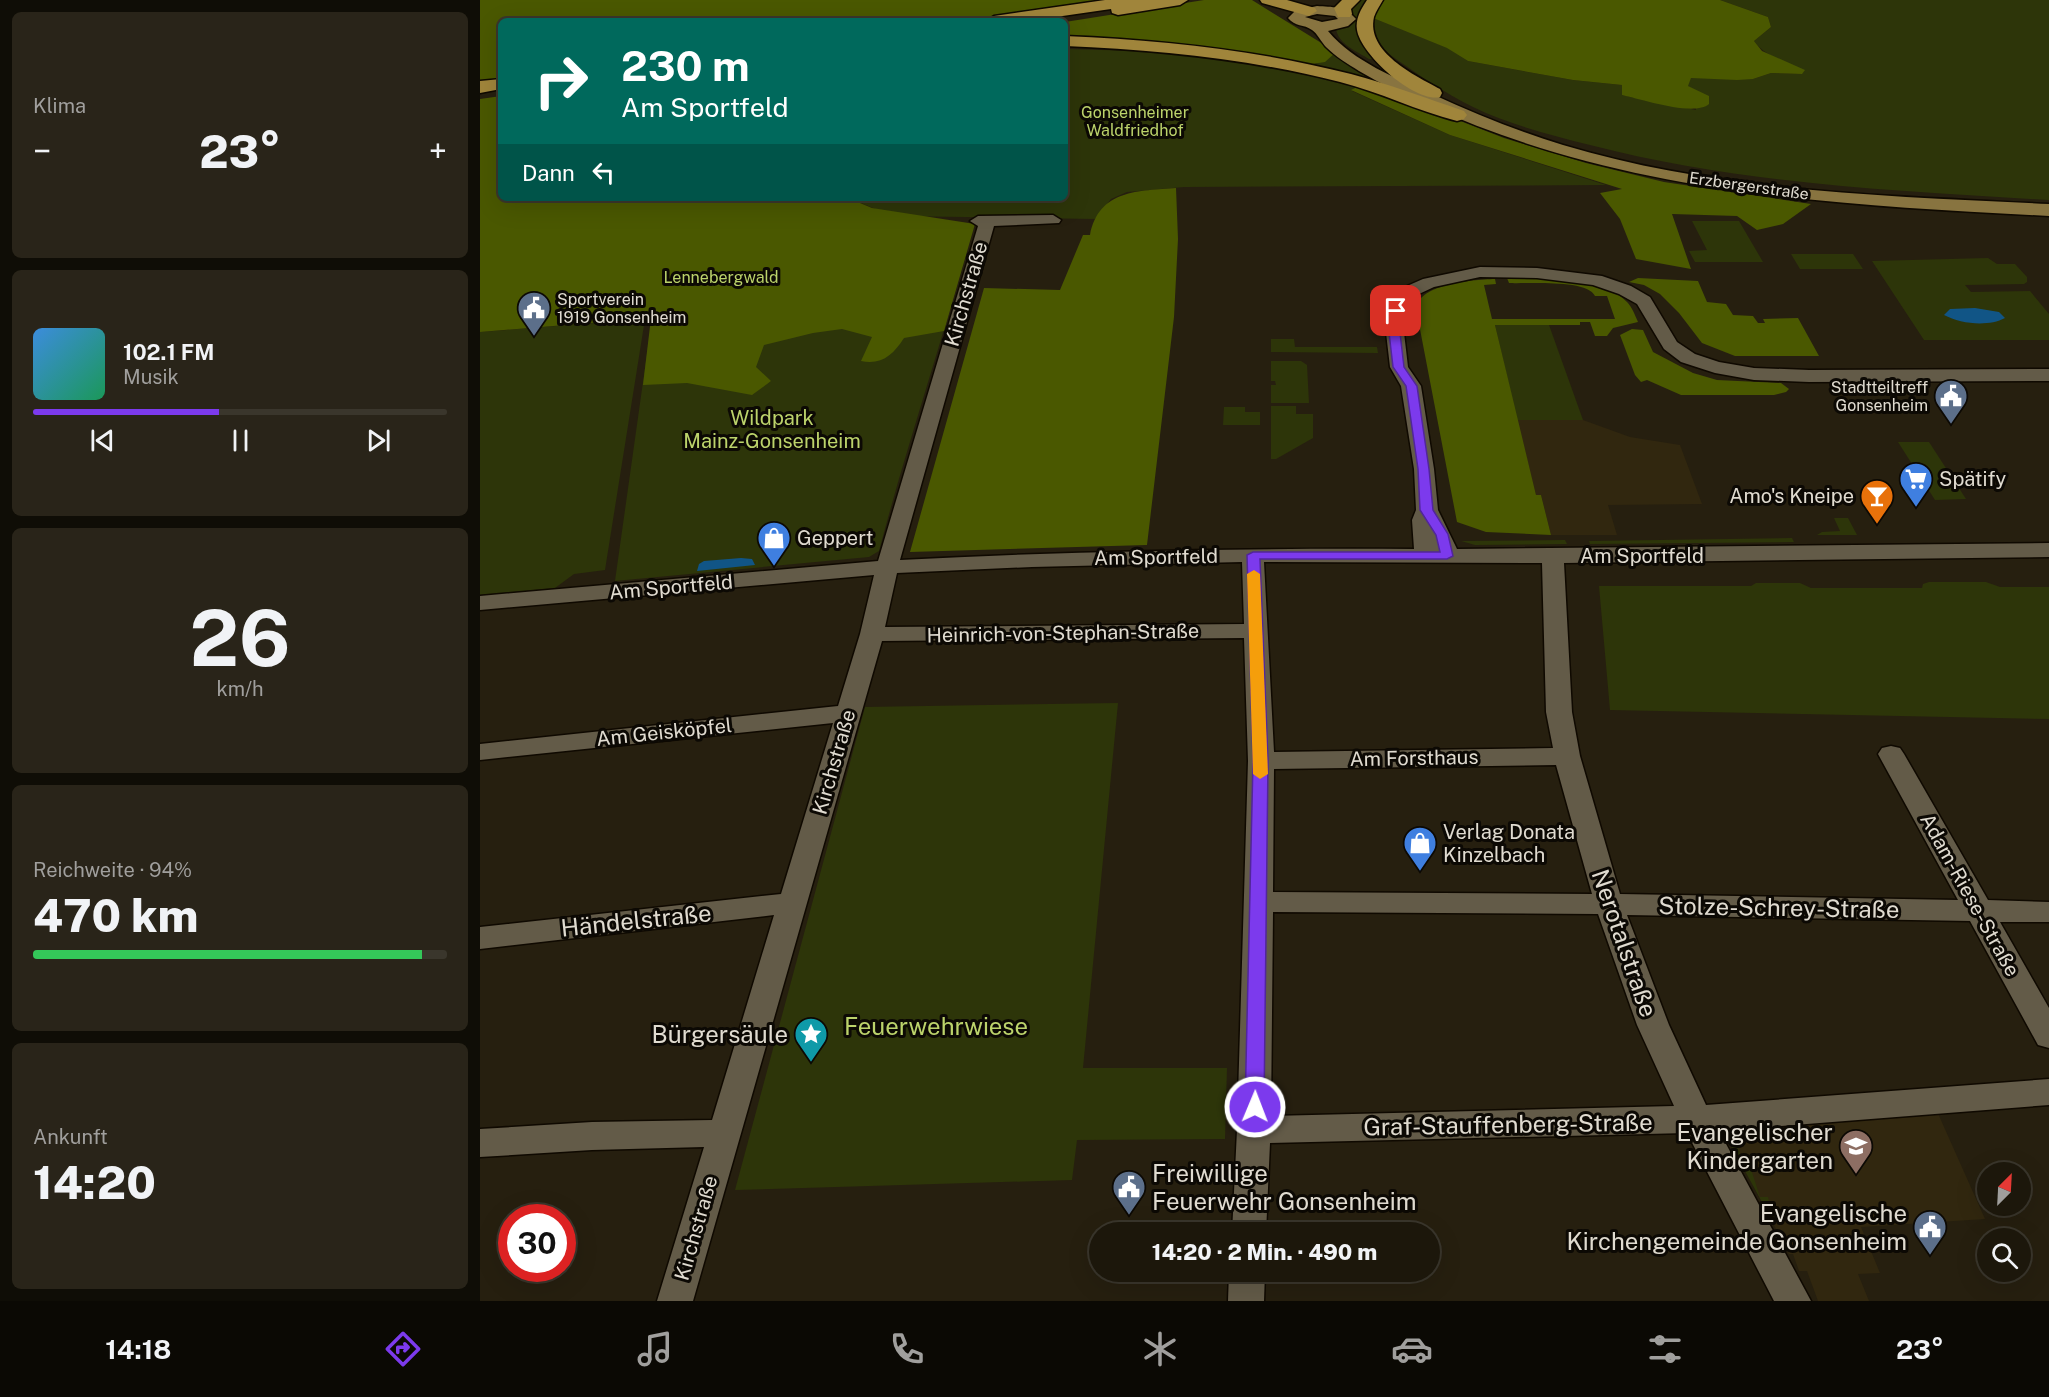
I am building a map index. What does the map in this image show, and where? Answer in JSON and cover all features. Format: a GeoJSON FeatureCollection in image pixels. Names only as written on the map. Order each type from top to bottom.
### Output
{"type":"FeatureCollection","features":[{"type":"Feature","properties":{"kind":"highway"},"geometry":{"type":"LineString","coordinates":[[1015,18],[1138,0]]}},
{"type":"Feature","properties":{"kind":"highway"},"geometry":{"type":"LineString","coordinates":[[1059,18],[1180,0]]}},
{"type":"Feature","properties":{"kind":"highway"},"geometry":{"type":"LineString","coordinates":[[1266,0],[1326,15]]}},
{"type":"Feature","properties":{"kind":"highway"},"geometry":{"type":"LineString","coordinates":[[1375,0],[1368,8],[1364,26],[1371,46],[1379,56],[1415,83],[1477,116]]}},
{"type":"Feature","properties":{"kind":"highway"},"geometry":{"type":"LineString","coordinates":[[1068,41],[1184,49],[1268,61],[1347,79],[1457,116]]}},
{"type":"Feature","properties":{"kind":"highway"},"geometry":{"type":"LineString","coordinates":[[480,87],[498,84]]}},
{"type":"Feature","properties":{"kind":"highway"},"geometry":{"type":"LineString","coordinates":[[480,94],[498,91]]}},
{"type":"Feature","properties":{"kind":"main road","name":"Erzbergerstraße"},"geometry":{"type":"LineString","coordinates":[[1326,15],[1324,38],[1392,82],[1457,116],[1552,148],[1674,176],[1767,189],[1845,197],[2049,210]]}},
{"type":"Feature","properties":{"kind":"main road","name":"Erzbergerstraße"},"geometry":{"type":"LineString","coordinates":[[1326,15],[1335,39],[1371,64],[1418,91],[1477,116],[1582,149],[1708,174],[1836,190],[2049,204]]}},
{"type":"Feature","properties":{"kind":"street","name":"Kirchstraße"},"geometry":{"type":"LineString","coordinates":[[675,1301],[872,634],[887,567],[982,221],[1053,220]]}},
{"type":"Feature","properties":{"kind":"street"},"geometry":{"type":"LineString","coordinates":[[1436,556],[1424,520],[1426,510],[1424,469],[1411,386],[1398,367],[1394,324],[1396,311],[1413,290],[1429,282],[1480,272],[1537,273],[1588,278],[1613,285],[1644,301],[1670,345],[1688,358],[1715,367],[1754,374],[1809,376],[2049,375]]}},
{"type":"Feature","properties":{"kind":"street","name":"Am Sportfeld"},"geometry":{"type":"LineString","coordinates":[[480,603],[887,567],[1032,560],[1253,555],[1553,556],[2049,550]]}},
{"type":"Feature","properties":{"kind":"street"},"geometry":{"type":"LineString","coordinates":[[1250,1222],[1254,1130],[1261,761],[1253,555]]}},
{"type":"Feature","properties":{"kind":"street","name":"Nerotalstraße"},"geometry":{"type":"LineString","coordinates":[[1553,556],[1559,712],[1568,756],[1609,904],[1653,1025],[1696,1119],[1793,1301]]}},
{"type":"Feature","properties":{"kind":"street","name":"Heinrich-von-Stephan-Straße"},"geometry":{"type":"LineString","coordinates":[[872,634],[1255,631]]}},
{"type":"Feature","properties":{"kind":"street","name":"Am Geisköpfel"},"geometry":{"type":"LineString","coordinates":[[480,752],[848,713]]}},
{"type":"Feature","properties":{"kind":"street","name":"Adam-Riese-Straße"},"geometry":{"type":"LineString","coordinates":[[1891,754],[2049,1036]]}},
{"type":"Feature","properties":{"kind":"street","name":"Am Forsthaus"},"geometry":{"type":"LineString","coordinates":[[1261,761],[1568,756]]}},
{"type":"Feature","properties":{"kind":"street","name":"Stolze-Schrey-Straße"},"geometry":{"type":"LineString","coordinates":[[1257,902],[1609,904],[2049,912]]}},
{"type":"Feature","properties":{"kind":"street","name":"Händelstraße"},"geometry":{"type":"LineString","coordinates":[[480,938],[793,903]]}},
{"type":"Feature","properties":{"kind":"street","name":"Graf-Stauffenberg-Straße"},"geometry":{"type":"LineString","coordinates":[[1254,1130],[1696,1119],[2049,1092]]}},
{"type":"Feature","properties":{"kind":"street"},"geometry":{"type":"LineString","coordinates":[[480,1143],[592,1136],[723,1133]]}},
{"type":"Feature","properties":{"kind":"street"},"geometry":{"type":"LineString","coordinates":[[1246,1301],[1247,1282]]}},
{"type":"Feature","properties":{"kind":"shaded area"},"geometry":{"type":"Polygon","coordinates":[[[1517,420],[1583,420],[1630,437],[1680,445],[1702,504],[1608,505],[1617,535],[1551,535],[1541,495],[1536,495],[1517,420]]]}},
{"type":"Feature","properties":{"kind":"shaded area","name":"Evangelischer Kindergarten"},"geometry":{"type":"Polygon","coordinates":[[[1936,1109],[1977,1201],[1977,1216],[1984,1216],[1985,1219],[1861,1227],[1880,1273],[1858,1274],[1869,1301],[1818,1301],[1807,1271],[1799,1271],[1793,1254],[1789,1254],[1724,1129],[1936,1109]]]}},
{"type":"Feature","properties":{"kind":"green space"},"geometry":{"type":"Polygon","coordinates":[[[480,0],[1107,0],[980,18],[498,18],[498,79],[480,82],[480,0]]]}},
{"type":"Feature","properties":{"kind":"green space"},"geometry":{"type":"Polygon","coordinates":[[[1204,0],[1252,0],[1336,52],[1325,62],[1312,64],[1205,48],[1068,38],[1068,22],[1204,0]]]}},
{"type":"Feature","properties":{"kind":"green space"},"geometry":{"type":"Polygon","coordinates":[[[1359,0],[1367,0],[1358,24],[1364,44],[1374,59],[1369,59],[1349,47],[1340,39],[1336,29],[1354,20],[1348,12],[1359,0]]]}},
{"type":"Feature","properties":{"kind":"green space"},"geometry":{"type":"Polygon","coordinates":[[[1384,0],[1720,0],[1768,17],[1771,27],[1754,41],[1762,51],[1805,70],[1802,74],[1771,73],[1753,79],[1691,78],[1688,86],[1709,96],[1709,104],[1702,108],[1692,109],[1667,106],[1622,95],[1622,85],[1573,80],[1468,61],[1447,48],[1373,18],[1384,0]]]}},
{"type":"Feature","properties":{"kind":"green space"},"geometry":{"type":"Polygon","coordinates":[[[1720,0],[2049,0],[2049,200],[1818,184],[1703,169],[1590,145],[1516,124],[1462,101],[1389,54],[1381,46],[1373,29],[1373,18],[1448,48],[1468,61],[1573,80],[1622,85],[1622,95],[1696,110],[1695,90],[1687,86],[1691,77],[1753,79],[1771,73],[1802,74],[1765,52],[1754,41],[1771,27],[1768,17],[1720,0]]]}},
{"type":"Feature","properties":{"kind":"green space","name":"Gonsenheimer Waldfriedhof"},"geometry":{"type":"Polygon","coordinates":[[[1068,49],[1177,52],[1281,68],[1357,87],[1352,91],[1450,135],[1606,185],[1184,187],[1127,192],[1111,199],[1095,219],[892,216],[856,201],[1068,201],[1068,49]]]}},
{"type":"Feature","properties":{"kind":"green space"},"geometry":{"type":"Polygon","coordinates":[[[1336,52],[1396,87],[1265,57],[1316,64],[1336,52]]]}},
{"type":"Feature","properties":{"kind":"green space"},"geometry":{"type":"Polygon","coordinates":[[[1357,87],[1445,115],[1504,138],[1586,163],[1664,182],[1811,204],[1783,224],[1757,230],[1737,216],[1672,214],[1691,269],[1636,259],[1620,219],[1600,193],[1622,189],[1450,135],[1351,90],[1357,87]]]}},
{"type":"Feature","properties":{"kind":"green space","name":"Lennebergwald"},"geometry":{"type":"Polygon","coordinates":[[[498,96],[498,201],[855,201],[872,208],[975,224],[944,331],[904,338],[891,354],[881,360],[868,362],[861,361],[872,337],[842,329],[813,333],[764,345],[756,367],[771,381],[752,395],[687,383],[643,385],[651,318],[480,332],[480,99],[498,96]]]}},
{"type":"Feature","properties":{"kind":"green space"},"geometry":{"type":"Polygon","coordinates":[[[1176,188],[1178,239],[1174,317],[1147,545],[910,552],[984,288],[1060,290],[1083,235],[1090,235],[1095,220],[1111,201],[1135,192],[1176,188]]]}},
{"type":"Feature","properties":{"kind":"green space"},"geometry":{"type":"Polygon","coordinates":[[[1692,221],[1739,221],[1763,262],[1695,262],[1689,251],[1707,250],[1692,221]]]}},
{"type":"Feature","properties":{"kind":"green space","name":"Wildpark Mainz-Gonsenheim"},"geometry":{"type":"Polygon","coordinates":[[[969,242],[879,551],[869,557],[615,581],[652,318],[969,242]]]}},
{"type":"Feature","properties":{"kind":"green space"},"geometry":{"type":"Polygon","coordinates":[[[1791,254],[1853,254],[1863,269],[1800,269],[1791,254]]]}},
{"type":"Feature","properties":{"kind":"green space"},"geometry":{"type":"Polygon","coordinates":[[[1988,258],[1997,264],[2015,264],[2027,277],[2027,282],[2024,284],[1965,285],[1971,292],[2030,291],[2049,314],[2049,340],[1924,340],[1872,261],[1988,258]]]}},
{"type":"Feature","properties":{"kind":"green space"},"geometry":{"type":"Polygon","coordinates":[[[1507,278],[1553,279],[1602,287],[1627,302],[1638,322],[1613,328],[1607,336],[1595,336],[1590,322],[1580,322],[1580,325],[1495,325],[1536,495],[1541,495],[1551,535],[1486,532],[1457,522],[1419,324],[1413,318],[1415,306],[1422,297],[1444,286],[1495,279],[1496,284],[1484,285],[1492,319],[1615,319],[1607,296],[1595,296],[1581,287],[1569,285],[1509,283],[1507,278]]]}},
{"type":"Feature","properties":{"kind":"green space"},"geometry":{"type":"Polygon","coordinates":[[[1638,278],[1698,281],[1707,302],[1726,304],[1733,315],[1753,316],[1758,323],[1765,323],[1763,319],[1798,318],[1819,356],[1735,356],[1702,343],[1679,313],[1660,294],[1644,285],[1629,282],[1638,278]]]}},
{"type":"Feature","properties":{"kind":"green space","name":"Sportverein 1919 Gonsenheim"},"geometry":{"type":"Polygon","coordinates":[[[645,319],[605,570],[574,574],[555,588],[480,595],[480,332],[645,319]]]}},
{"type":"Feature","properties":{"kind":"green space"},"geometry":{"type":"Polygon","coordinates":[[[1495,325],[1549,325],[1583,420],[1517,420],[1495,325]]]}},
{"type":"Feature","properties":{"kind":"green space"},"geometry":{"type":"Polygon","coordinates":[[[1632,329],[1643,330],[1653,352],[1693,373],[1717,380],[1781,383],[1789,389],[1774,395],[1681,395],[1647,380],[1641,382],[1635,375],[1620,335],[1632,329]]]}},
{"type":"Feature","properties":{"kind":"green space"},"geometry":{"type":"Polygon","coordinates":[[[1271,339],[1294,339],[1295,347],[1377,347],[1378,353],[1271,352],[1271,339]]]}},
{"type":"Feature","properties":{"kind":"green space"},"geometry":{"type":"Polygon","coordinates":[[[1271,361],[1301,361],[1307,365],[1309,403],[1271,403],[1271,385],[1276,385],[1275,381],[1271,381],[1271,361]]]}},
{"type":"Feature","properties":{"kind":"green space"},"geometry":{"type":"Polygon","coordinates":[[[1271,406],[1296,406],[1296,414],[1313,414],[1313,438],[1276,459],[1271,459],[1271,406]]]}},
{"type":"Feature","properties":{"kind":"green space"},"geometry":{"type":"Polygon","coordinates":[[[1224,407],[1245,407],[1245,412],[1260,412],[1260,425],[1223,425],[1224,407]]]}},
{"type":"Feature","properties":{"kind":"green space"},"geometry":{"type":"Polygon","coordinates":[[[1898,442],[1929,442],[1966,499],[1935,500],[1898,442]]]}},
{"type":"Feature","properties":{"kind":"green space"},"geometry":{"type":"Polygon","coordinates":[[[1834,518],[1848,518],[1857,535],[1817,535],[1822,532],[1840,531],[1834,518]]]}},
{"type":"Feature","properties":{"kind":"green space"},"geometry":{"type":"Polygon","coordinates":[[[1792,538],[1794,542],[1590,544],[1589,541],[1792,538]]]}},
{"type":"Feature","properties":{"kind":"green space"},"geometry":{"type":"Polygon","coordinates":[[[1565,540],[1567,544],[1475,545],[1461,541],[1565,540]]]}},
{"type":"Feature","properties":{"kind":"green space"},"geometry":{"type":"Polygon","coordinates":[[[1929,582],[1986,582],[2000,587],[2049,587],[2049,719],[1610,710],[1599,586],[1751,586],[1756,583],[1800,583],[1811,588],[1922,588],[1923,584],[1929,582]]]}},
{"type":"Feature","properties":{"kind":"green space","name":"Feuerwehrwiese"},"geometry":{"type":"Polygon","coordinates":[[[1118,703],[1083,1068],[1227,1068],[1225,1139],[1077,1140],[1072,1180],[735,1190],[865,707],[1118,703]]]}},
{"type":"Feature","properties":{"kind":"green space"},"geometry":{"type":"Polygon","coordinates":[[[1738,1126],[1741,1137],[1735,1138],[1743,1163],[1749,1163],[1760,1197],[1768,1197],[1775,1222],[1773,1222],[1723,1131],[1738,1126]]]}},
{"type":"Feature","properties":{"kind":"water"},"geometry":{"type":"Polygon","coordinates":[[[1975,308],[1999,312],[2005,318],[1991,323],[1974,323],[1958,321],[1944,315],[1950,309],[1975,308]]]}},
{"type":"Feature","properties":{"kind":"water"},"geometry":{"type":"Polygon","coordinates":[[[752,559],[755,565],[697,571],[699,564],[704,561],[752,559]]]}},
{"type":"Feature","properties":{"kind":"slow traffic"},"geometry":{"type":"LineString","coordinates":[[1254,574],[1260,774]]}},
{"type":"Feature","properties":{"kind":"place","name":"Sportverein 1919 Gonsenheim"},"geometry":{"type":"Point","coordinates":[534,337]}},
{"type":"Feature","properties":{"kind":"place","name":"Stadtteiltreff Gonsenheim"},"geometry":{"type":"Point","coordinates":[1951,425]}},
{"type":"Feature","properties":{"kind":"place","name":"Spätify"},"geometry":{"type":"Point","coordinates":[1916,508]}},
{"type":"Feature","properties":{"kind":"place","name":"Amo's Kneipe"},"geometry":{"type":"Point","coordinates":[1877,525]}},
{"type":"Feature","properties":{"kind":"place","name":"Geppert"},"geometry":{"type":"Point","coordinates":[774,567]}},
{"type":"Feature","properties":{"kind":"place","name":"Verlag Donata Kinzelbach"},"geometry":{"type":"Point","coordinates":[1420,872]}},
{"type":"Feature","properties":{"kind":"place","name":"Bürgersäule"},"geometry":{"type":"Point","coordinates":[811,1063]}},
{"type":"Feature","properties":{"kind":"place","name":"Evangelischer Kindergarten"},"geometry":{"type":"Point","coordinates":[1856,1175]}},
{"type":"Feature","properties":{"kind":"place","name":"Freiwillige Feuerwehr Gonsenheim"},"geometry":{"type":"Point","coordinates":[1129,1216]}},
{"type":"Feature","properties":{"kind":"place","name":"Evangelische Kirchengemeinde Gonsenheim"},"geometry":{"type":"Point","coordinates":[1930,1256]}},
{"type":"Feature","properties":{"kind":"route"},"geometry":{"type":"LineString","coordinates":[[1255,1107],[1261,761],[1253,555],[1447,556],[1442,534],[1426,510],[1424,469],[1411,386],[1398,367],[1394,324],[1396,311]]}}]}
